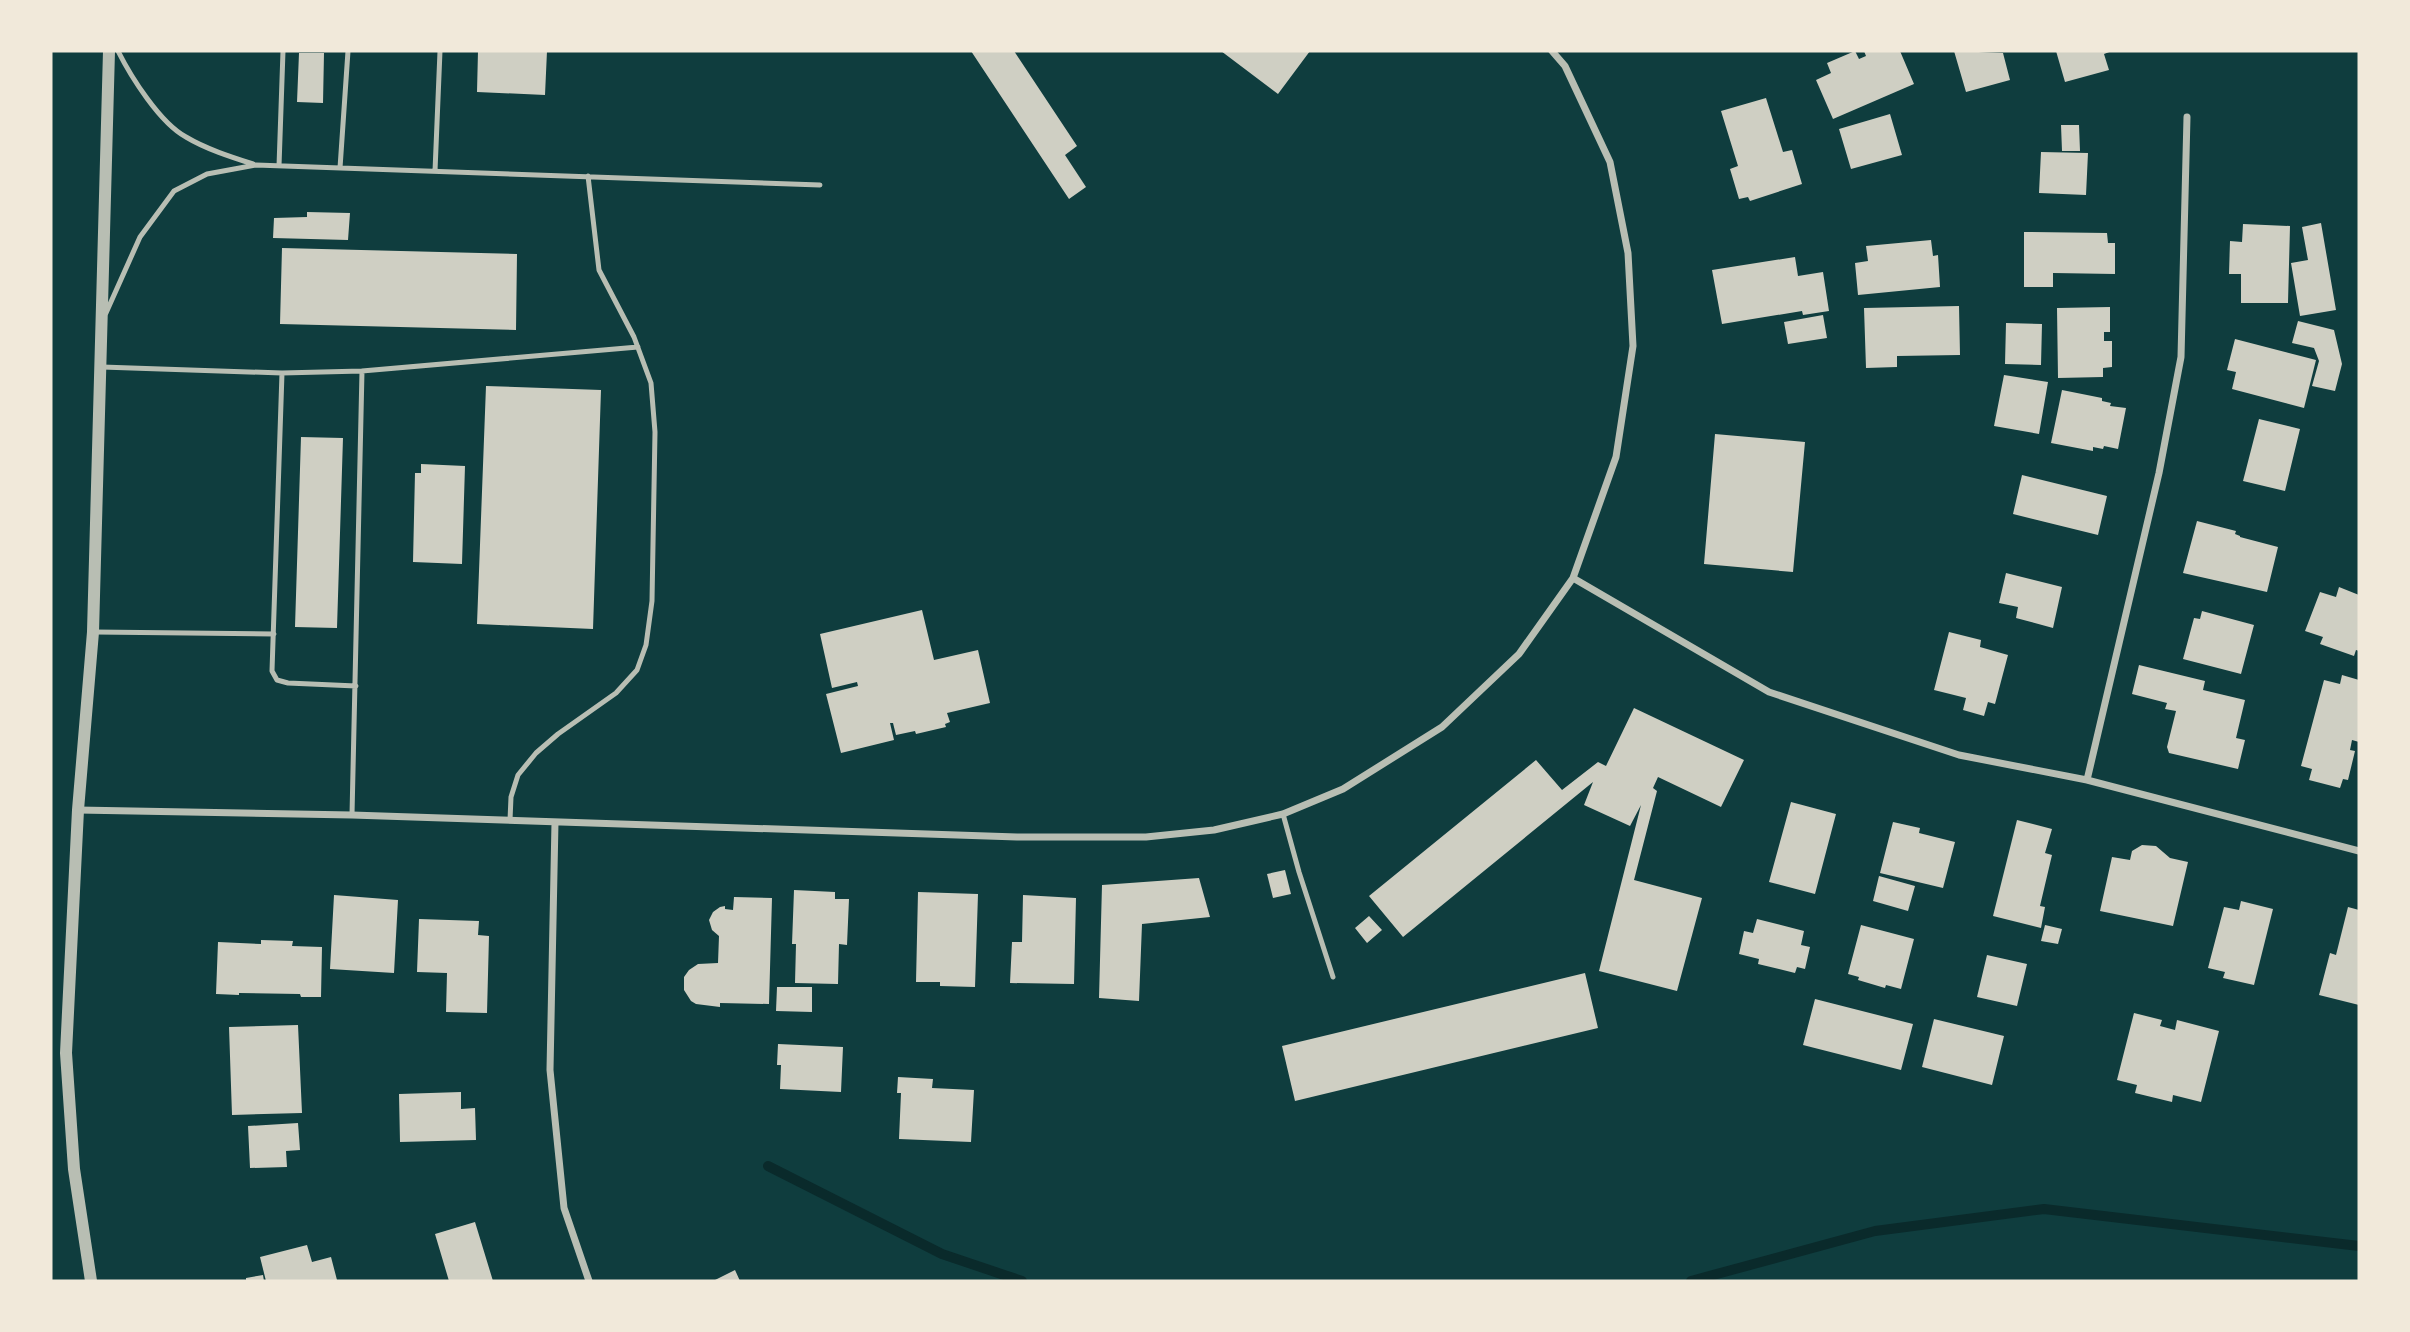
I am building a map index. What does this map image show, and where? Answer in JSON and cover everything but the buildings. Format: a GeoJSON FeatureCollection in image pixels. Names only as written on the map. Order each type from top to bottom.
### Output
{"type":"FeatureCollection","features":[{"type":"Feature","properties":{"kind":"street"},"geometry":{"type":"LineString","coordinates":[[91,1281],[74,1170],[66,1053],[78,810],[93,632],[109,51]]}},
{"type":"Feature","properties":{"kind":"street"},"geometry":{"type":"LineString","coordinates":[[78,810],[352,815],[1017,837],[1146,837],[1214,830],[1283,814],[1343,789],[1443,727],[1520,654],[1573,578],[1616,457],[1633,346],[1628,253],[1610,162],[1564,66],[1552,51]]}},
{"type":"Feature","properties":{"kind":"street"},"geometry":{"type":"LineString","coordinates":[[2087,780],[2159,473],[2181,357],[2187,117]]}},
{"type":"Feature","properties":{"kind":"street"},"geometry":{"type":"LineString","coordinates":[[1573,578],[1769,692],[1959,755],[2087,780],[2359,851]]}},
{"type":"Feature","properties":{"kind":"street"},"geometry":{"type":"LineString","coordinates":[[555,822],[550,1070],[564,1208],[589,1281]]}},
{"type":"Feature","properties":{"kind":"lane"},"geometry":{"type":"LineString","coordinates":[[118,51],[131,77],[153,106],[184,136],[256,165]]}},
{"type":"Feature","properties":{"kind":"lane"},"geometry":{"type":"LineString","coordinates":[[279,166],[283,51]]}},
{"type":"Feature","properties":{"kind":"lane"},"geometry":{"type":"LineString","coordinates":[[340,168],[348,51]]}},
{"type":"Feature","properties":{"kind":"lane"},"geometry":{"type":"LineString","coordinates":[[435,171],[440,51]]}},
{"type":"Feature","properties":{"kind":"lane"},"geometry":{"type":"LineString","coordinates":[[102,322],[140,237],[174,191],[207,174],[256,165],[820,185]]}},
{"type":"Feature","properties":{"kind":"lane"},"geometry":{"type":"LineString","coordinates":[[510,821],[511,797],[518,775],[536,753],[615,693],[637,670],[646,645],[652,601],[655,432],[651,383],[638,347],[599,270],[588,176]]}},
{"type":"Feature","properties":{"kind":"lane"},"geometry":{"type":"LineString","coordinates":[[99,366],[282,373],[362,372],[638,347]]}},
{"type":"Feature","properties":{"kind":"lane"},"geometry":{"type":"LineString","coordinates":[[352,815],[362,372]]}},
{"type":"Feature","properties":{"kind":"lane"},"geometry":{"type":"LineString","coordinates":[[282,373],[272,671],[277,680],[288,683],[356,686]]}},
{"type":"Feature","properties":{"kind":"lane"},"geometry":{"type":"LineString","coordinates":[[93,632],[274,634]]}},
{"type":"Feature","properties":{"kind":"lane"},"geometry":{"type":"LineString","coordinates":[[1283,814],[1333,977]]}},
{"type":"Feature","properties":{"kind":"waterway"},"geometry":{"type":"LineString","coordinates":[[768,1166],[942,1254],[1022,1281]]}},
{"type":"Feature","properties":{"kind":"waterway"},"geometry":{"type":"LineString","coordinates":[[1691,1281],[1875,1231],[2044,1209],[2359,1246]]}}]}
